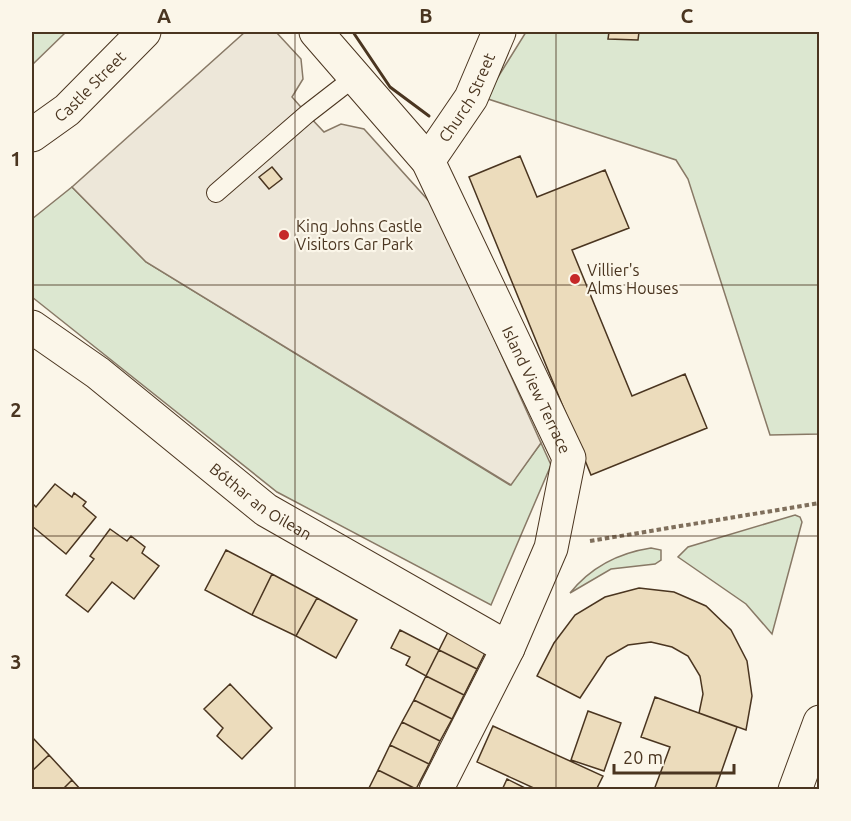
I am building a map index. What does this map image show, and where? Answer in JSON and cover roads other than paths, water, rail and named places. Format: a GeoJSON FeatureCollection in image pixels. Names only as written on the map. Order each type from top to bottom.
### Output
{"type":"FeatureCollection","features":[{"type":"Feature","properties":{"kind":"street","name":"Castle Street"},"geometry":{"type":"LineString","coordinates":[[32,135],[67,110],[144,32]]}},
{"type":"Feature","properties":{"kind":"street","name":"Island View Terrace"},"geometry":{"type":"LineString","coordinates":[[316,32],[428,160],[569,458],[551,548],[508,648],[436,789]]}},
{"type":"Feature","properties":{"kind":"street","name":"Church Street"},"geometry":{"type":"LineString","coordinates":[[428,160],[471,98],[499,32]]}},
{"type":"Feature","properties":{"kind":"street","name":"Bóthar an Oilean"},"geometry":{"type":"LineString","coordinates":[[32,327],[98,373],[266,510],[508,648]]}},
{"type":"Feature","properties":{"kind":"street"},"geometry":{"type":"LineString","coordinates":[[795,789],[819,722]]}},
{"type":"Feature","properties":{"kind":"lane"},"geometry":{"type":"LineString","coordinates":[[216,193],[307,114],[356,76]]}},
{"type":"Feature","properties":{"kind":"place","name":"King Johns Castle Visitors Car Park"},"geometry":{"type":"Point","coordinates":[284,235]}},
{"type":"Feature","properties":{"kind":"place","name":"Villier's Alms Houses"},"geometry":{"type":"Point","coordinates":[575,279]}}]}
